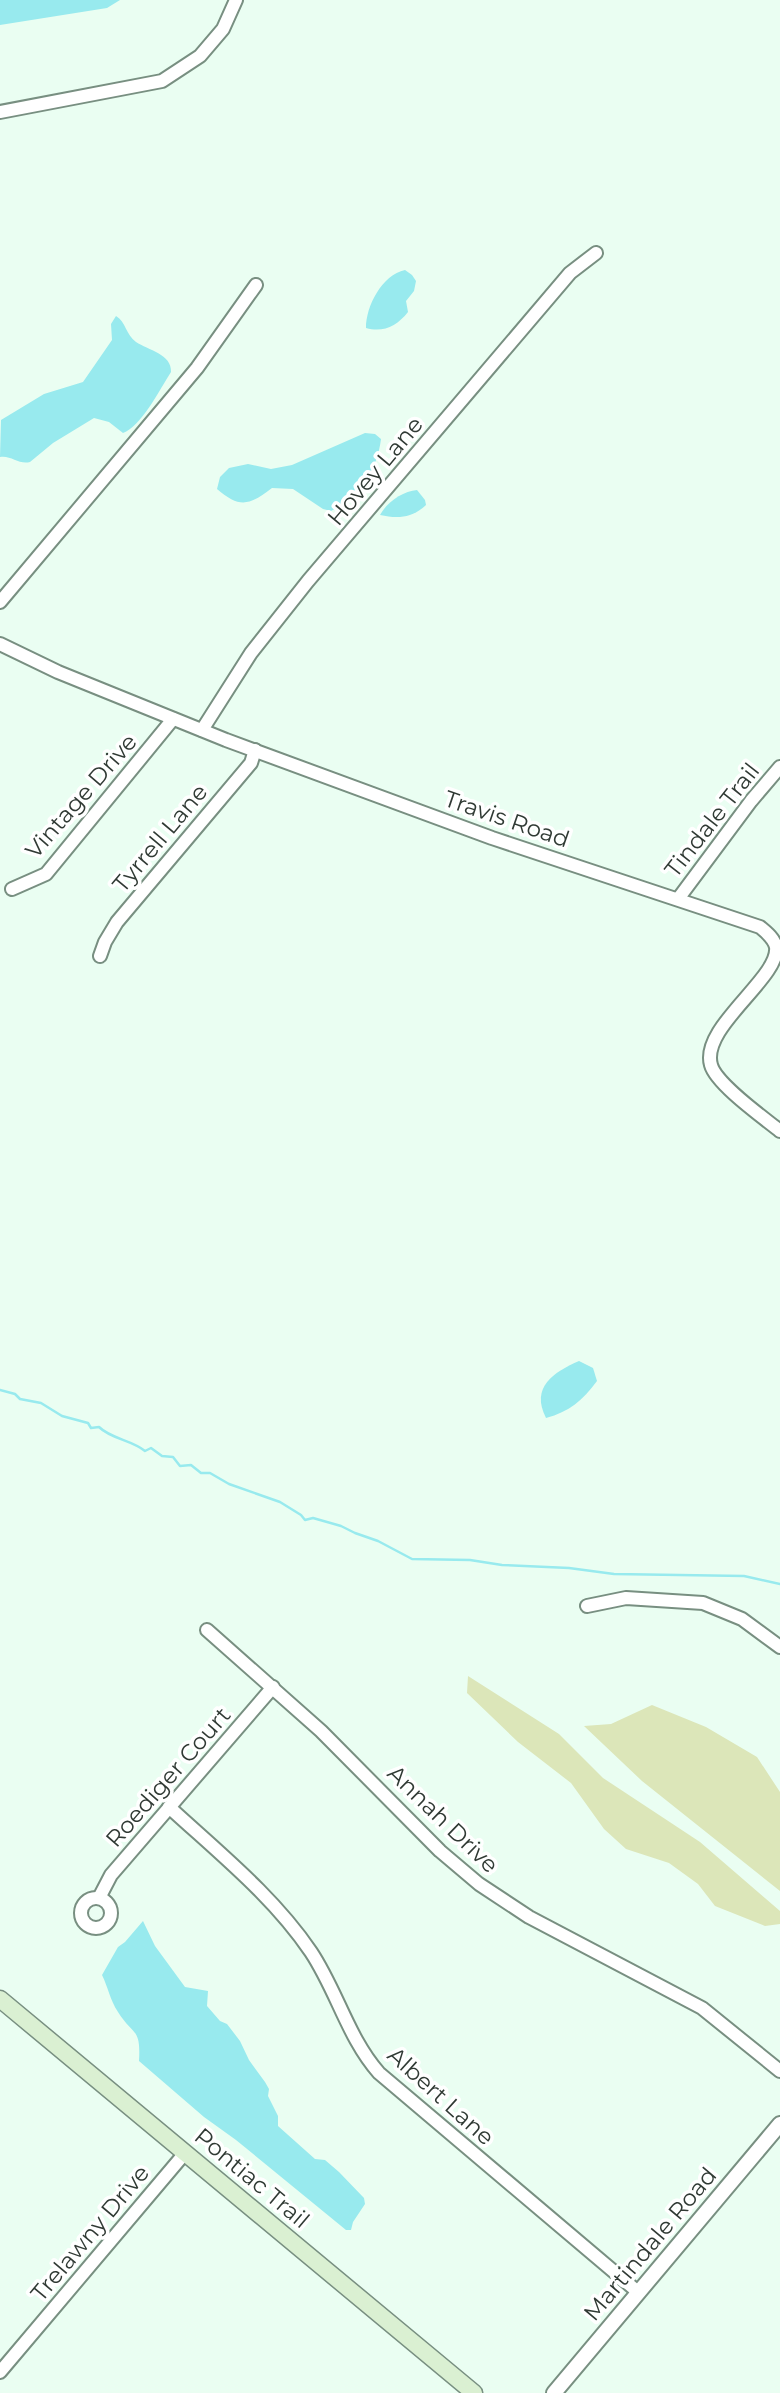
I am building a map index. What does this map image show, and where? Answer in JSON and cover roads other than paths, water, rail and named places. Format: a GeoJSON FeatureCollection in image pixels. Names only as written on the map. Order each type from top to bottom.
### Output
{"type":"FeatureCollection","features":[{"type":"Feature","properties":{"kind":"main road","name":"Pontiac Trail"},"geometry":{"type":"LineString","coordinates":[[0,1998],[474,2393]]}},
{"type":"Feature","properties":{"kind":"street"},"geometry":{"type":"LineString","coordinates":[[0,112],[162,81],[200,56],[223,29],[236,0]]}},
{"type":"Feature","properties":{"kind":"street","name":"Hovey Lane"},"geometry":{"type":"LineString","coordinates":[[202,730],[251,653],[308,580],[570,273],[596,253]]}},
{"type":"Feature","properties":{"kind":"street"},"geometry":{"type":"LineString","coordinates":[[0,602],[197,368],[256,285]]}},
{"type":"Feature","properties":{"kind":"street","name":"Travis Road"},"geometry":{"type":"LineString","coordinates":[[0,644],[173,719],[492,838],[760,926],[777,948],[776,960],[720,1032],[711,1052],[711,1065],[722,1082],[780,1131]]}},
{"type":"Feature","properties":{"kind":"street","name":"Vintage Drive"},"geometry":{"type":"LineString","coordinates":[[12,889],[46,874],[173,719]]}},
{"type":"Feature","properties":{"kind":"street","name":"Tyrrell Lane"},"geometry":{"type":"LineString","coordinates":[[100,956],[117,922],[251,763],[255,750]]}},
{"type":"Feature","properties":{"kind":"street","name":"Tindale Trail"},"geometry":{"type":"LineString","coordinates":[[678,899],[751,801],[780,767]]}},
{"type":"Feature","properties":{"kind":"street"},"geometry":{"type":"LineString","coordinates":[[587,1606],[626,1598],[704,1603],[742,1619],[780,1647]]}},
{"type":"Feature","properties":{"kind":"street","name":"Annah Drive"},"geometry":{"type":"LineString","coordinates":[[207,1630],[350,1758],[446,1856],[479,1884],[529,1917],[702,2008],[780,2071]]}},
{"type":"Feature","properties":{"kind":"street","name":"Roediger Court"},"geometry":{"type":"LineString","coordinates":[[99,1898],[111,1875],[273,1687]]}},
{"type":"Feature","properties":{"kind":"street","name":"Albert Lane"},"geometry":{"type":"LineString","coordinates":[[170,1807],[253,1885],[291,1925],[326,1977],[359,2047],[383,2078],[638,2292]]}},
{"type":"Feature","properties":{"kind":"street","name":"Martindale Road"},"geometry":{"type":"LineString","coordinates":[[554,2393],[780,2124]]}},
{"type":"Feature","properties":{"kind":"street","name":"Trelawny Drive"},"geometry":{"type":"LineString","coordinates":[[0,2372],[185,2153]]}},
{"type":"Feature","properties":{"kind":"water"},"geometry":{"type":"Polygon","coordinates":[[[0,0],[120,0],[107,8],[0,25],[0,0]]]}},
{"type":"Feature","properties":{"kind":"water"},"geometry":{"type":"Polygon","coordinates":[[[405,270],[416,281],[414,291],[406,301],[408,312],[389,327],[378,330],[366,328],[369,310],[377,293],[389,278],[405,270]]]}},
{"type":"Feature","properties":{"kind":"water"},"geometry":{"type":"Polygon","coordinates":[[[116,316],[133,339],[164,357],[170,366],[171,372],[143,416],[123,433],[109,422],[94,418],[53,443],[30,462],[0,457],[1,420],[44,394],[83,382],[112,340],[111,324],[116,316]]]}},
{"type":"Feature","properties":{"kind":"water"},"geometry":{"type":"Polygon","coordinates":[[[365,433],[375,434],[381,439],[371,472],[350,498],[331,511],[323,509],[293,489],[272,488],[251,501],[239,502],[217,489],[220,477],[229,468],[248,464],[271,469],[292,465],[365,433]]]}},
{"type":"Feature","properties":{"kind":"water"},"geometry":{"type":"Polygon","coordinates":[[[417,490],[425,500],[426,505],[421,509],[404,516],[380,515],[396,498],[417,490]]]}},
{"type":"Feature","properties":{"kind":"water"},"geometry":{"type":"Polygon","coordinates":[[[579,1361],[593,1368],[597,1381],[575,1404],[546,1418],[541,1398],[547,1382],[561,1370],[579,1361]]]}},
{"type":"Feature","properties":{"kind":"water"},"geometry":{"type":"Polygon","coordinates":[[[143,1921],[155,1946],[185,1987],[208,1991],[207,2006],[220,2021],[227,2024],[240,2041],[249,2060],[269,2089],[268,2096],[278,2116],[278,2126],[315,2159],[325,2160],[364,2198],[365,2204],[351,2230],[346,2230],[204,2117],[139,2061],[137,2037],[115,2007],[102,1975],[118,1947],[143,1921]]]}},
{"type":"Feature","properties":{"kind":"waterway"},"geometry":{"type":"LineString","coordinates":[[0,1390],[15,1394],[20,1399],[41,1403],[62,1416],[88,1423],[91,1428],[99,1427],[145,1451],[151,1448],[162,1456],[173,1457],[180,1466],[191,1465],[201,1473],[210,1473],[229,1484],[280,1502],[305,1520],[313,1518],[341,1526],[412,1559],[470,1560],[614,1574],[744,1576],[780,1584]]}}]}
